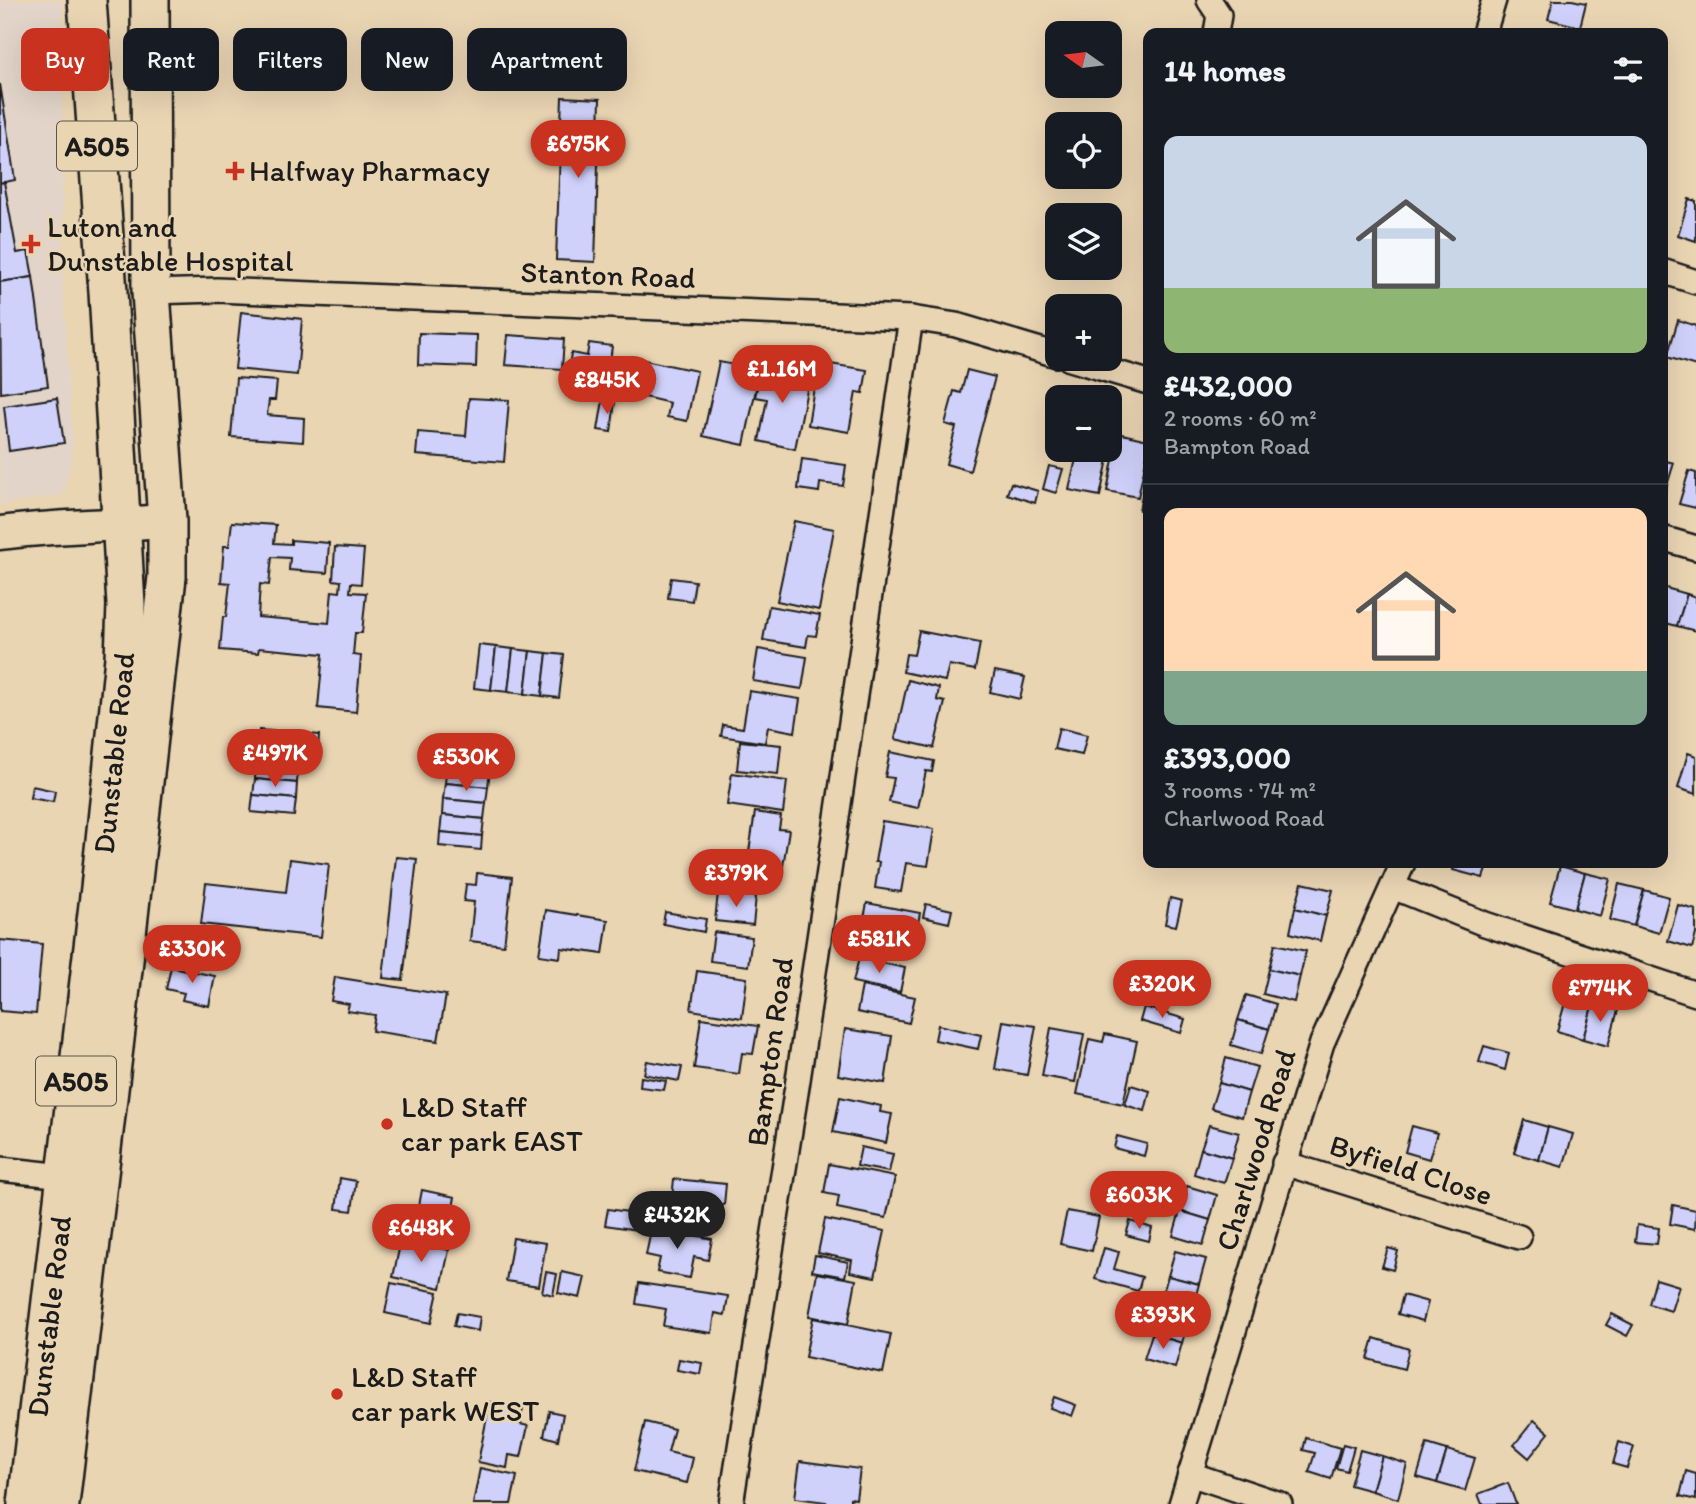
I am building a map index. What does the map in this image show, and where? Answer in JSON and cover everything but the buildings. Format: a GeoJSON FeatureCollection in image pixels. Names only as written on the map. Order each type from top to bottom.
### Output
{"type":"FeatureCollection","features":[{"type":"Feature","properties":{"kind":"main road","name":"Dunstable Road"},"geometry":{"type":"LineString","coordinates":[[27,1504],[100,888],[124,658],[126,605],[108,292],[87,0]]}},
{"type":"Feature","properties":{"kind":"main road","name":"Dunstable Road"},"geometry":{"type":"LineString","coordinates":[[60,1504],[167,577],[167,520],[151,292],[150,0]]}},
{"type":"Feature","properties":{"kind":"street"},"geometry":{"type":"LineString","coordinates":[[1209,0],[1219,15],[1217,28]]}},
{"type":"Feature","properties":{"kind":"street"},"geometry":{"type":"LineString","coordinates":[[1486,28],[1494,0]]}},
{"type":"Feature","properties":{"kind":"street"},"geometry":{"type":"LineString","coordinates":[[1668,273],[1696,282]]}},
{"type":"Feature","properties":{"kind":"street","name":"Stanton Road"},"geometry":{"type":"LineString","coordinates":[[151,292],[217,290],[911,318],[956,324],[1045,351]]}},
{"type":"Feature","properties":{"kind":"street","name":"Bampton Road"},"geometry":{"type":"LineString","coordinates":[[731,1504],[799,1080],[911,318]]}},
{"type":"Feature","properties":{"kind":"street"},"geometry":{"type":"LineString","coordinates":[[1111,371],[1143,381]]}},
{"type":"Feature","properties":{"kind":"street"},"geometry":{"type":"LineString","coordinates":[[0,533],[75,526],[121,526],[167,520]]}},
{"type":"Feature","properties":{"kind":"street"},"geometry":{"type":"LineString","coordinates":[[1668,540],[1696,548]]}},
{"type":"Feature","properties":{"kind":"street","name":"Charlwood Road"},"geometry":{"type":"LineString","coordinates":[[1181,1504],[1322,1043],[1401,868]]}},
{"type":"Feature","properties":{"kind":"street"},"geometry":{"type":"LineString","coordinates":[[1393,887],[1485,923],[1696,993]]}},
{"type":"Feature","properties":{"kind":"street","name":"Byfield Close"},"geometry":{"type":"LineString","coordinates":[[1284,1163],[1519,1237]]}},
{"type":"Feature","properties":{"kind":"street"},"geometry":{"type":"LineString","coordinates":[[0,1169],[64,1176]]}},
{"type":"Feature","properties":{"kind":"street"},"geometry":{"type":"LineString","coordinates":[[1190,1474],[1280,1504]]}},
{"type":"Feature","properties":{"kind":"shaded area","name":"Luton and Dunstable Hospital"},"geometry":{"type":"Polygon","coordinates":[[[0,0],[62,0],[62,28],[21,28],[21,91],[62,91],[63,290],[73,447],[69,475],[61,495],[0,505],[0,0]]]}},
{"type":"Feature","properties":{"kind":"place","name":"Halfway Pharmacy"},"geometry":{"type":"Point","coordinates":[235,171]}},
{"type":"Feature","properties":{"kind":"place","name":"Luton and Dunstable Hospital"},"geometry":{"type":"Point","coordinates":[31,244]}},
{"type":"Feature","properties":{"kind":"place","name":"L&D Staff car park EAST"},"geometry":{"type":"Point","coordinates":[387,1124]}},
{"type":"Feature","properties":{"kind":"place","name":"L&D Staff car park WEST"},"geometry":{"type":"Point","coordinates":[337,1394]}}]}
